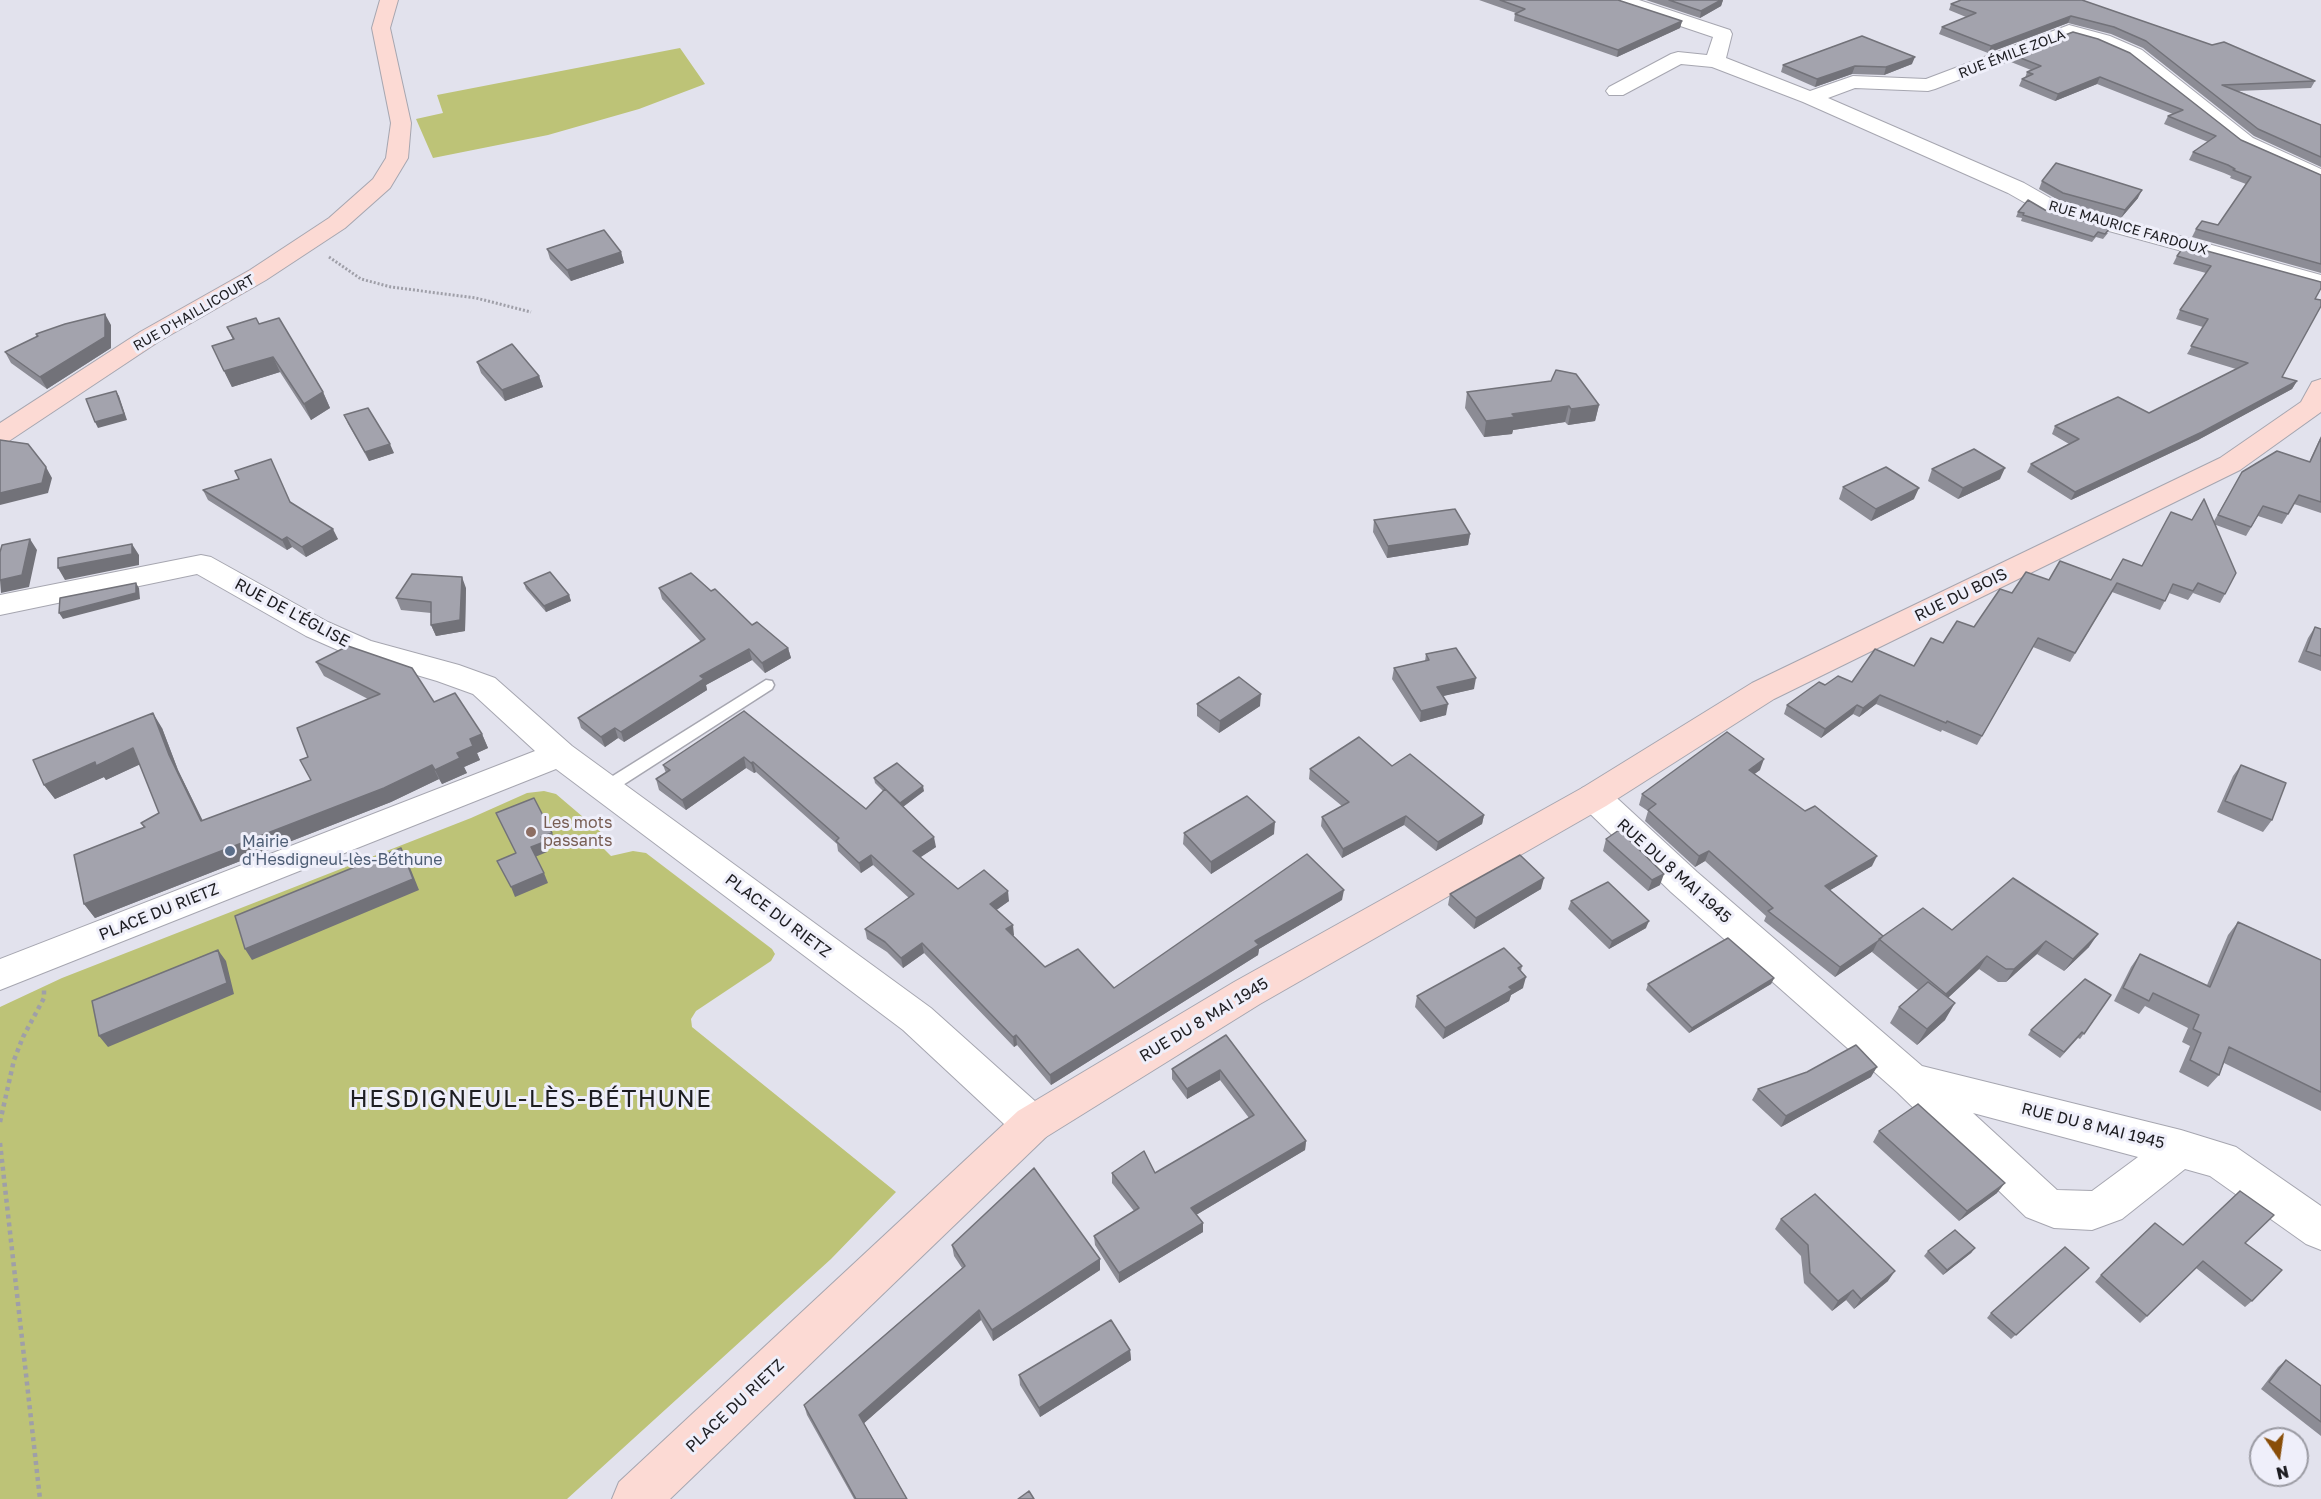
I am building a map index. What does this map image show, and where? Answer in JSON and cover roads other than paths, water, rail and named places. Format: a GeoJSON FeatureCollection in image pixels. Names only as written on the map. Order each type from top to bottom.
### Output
{"type":"FeatureCollection","features":[{"type":"Feature","properties":{"kind":"street","name":"RUE D'HAILLICOURT"},"geometry":{"type":"LineString","coordinates":[[0,435],[141,343],[258,275],[310,241],[337,223],[382,183],[397,158],[401,123],[381,28],[389,0]]}},
{"type":"Feature","properties":{"kind":"street"},"geometry":{"type":"LineString","coordinates":[[1620,0],[1723,34],[1715,61]]}},
{"type":"Feature","properties":{"kind":"street","name":"RUE ÉMILE ZOLA"},"geometry":{"type":"LineString","coordinates":[[1809,98],[1854,82],[1928,85],[2069,31],[2103,40],[2135,54],[2246,142],[2321,177]]}},
{"type":"Feature","properties":{"kind":"street","name":"RUE MAURICE FARDOUX"},"geometry":{"type":"LineString","coordinates":[[1616,91],[1678,58],[1715,61],[1809,98],[2016,188],[2051,208],[2321,282]]}},
{"type":"Feature","properties":{"kind":"street","name":"RUE DU BOIS"},"geometry":{"type":"LineString","coordinates":[[1594,797],[1763,691],[2230,464],[2312,406],[2321,387]]}},
{"type":"Feature","properties":{"kind":"street","name":"RUE DE L'ÉGLISE"},"geometry":{"type":"LineString","coordinates":[[0,605],[201,564],[317,629],[360,648],[448,673],[483,686],[560,754]]}},
{"type":"Feature","properties":{"kind":"street","name":"PLACE DU RIETZ"},"geometry":{"type":"LineString","coordinates":[[5,974],[560,754],[917,1019],[1032,1124],[636,1499]]}},
{"type":"Feature","properties":{"kind":"street","name":"RUE DU 8 MAI 1945"},"geometry":{"type":"LineString","coordinates":[[1032,1124],[1247,993],[1594,797],[1684,882],[1910,1080],[2221,1160],[2321,1230]]}},
{"type":"Feature","properties":{"kind":"street"},"geometry":{"type":"LineString","coordinates":[[1910,1080],[2027,1191],[2041,1203],[2054,1209],[2092,1211],[2107,1205],[2181,1148]]}},
{"type":"Feature","properties":{"kind":"lane"},"geometry":{"type":"LineString","coordinates":[[606,788],[766,685]]}},
{"type":"Feature","properties":{"kind":"place","name":"Les mots passants"},"geometry":{"type":"Point","coordinates":[531,832]}},
{"type":"Feature","properties":{"kind":"place","name":"Mairie d'Hesdigneul-lès-Béthune"},"geometry":{"type":"Point","coordinates":[230,851]}},
{"type":"Feature","properties":{"kind":"district","name":"HESDIGNEUL-LÈS-BÉTHUNE"},"geometry":{"type":"Point","coordinates":[531,1099]}}]}
